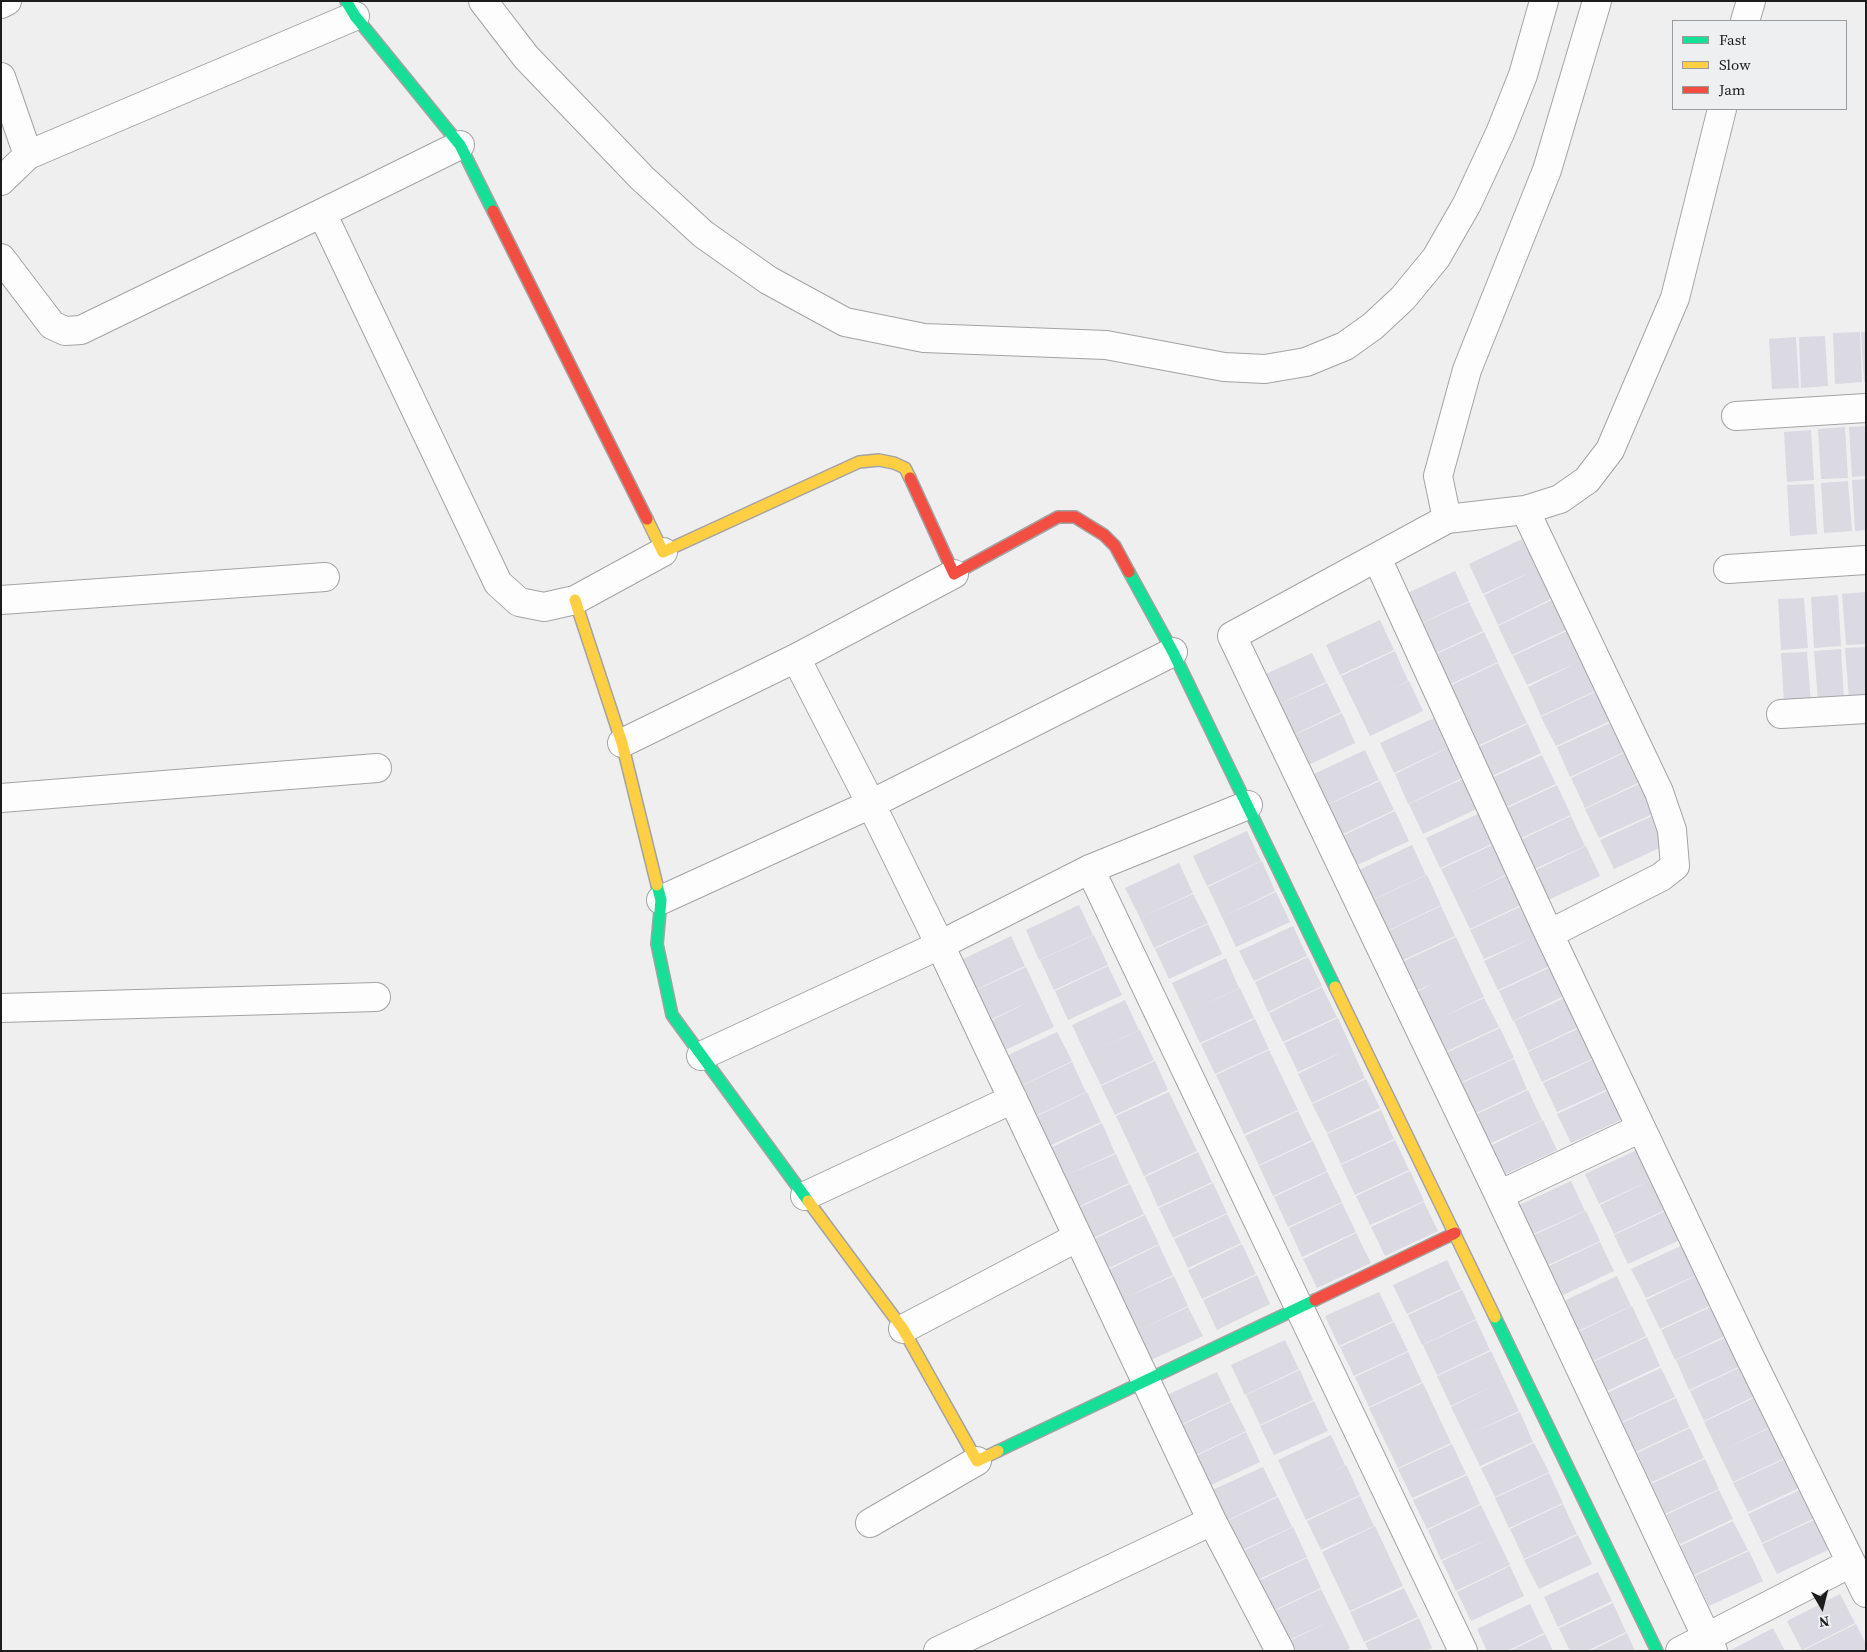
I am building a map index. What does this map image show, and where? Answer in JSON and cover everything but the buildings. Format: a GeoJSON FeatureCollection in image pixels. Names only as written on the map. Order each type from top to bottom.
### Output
{"type":"FeatureCollection","features":[{"type":"Feature","properties":{"kind":"street"},"geometry":{"type":"LineString","coordinates":[[1,4],[7,1]]}},
{"type":"Feature","properties":{"kind":"street"},"geometry":{"type":"LineString","coordinates":[[483,1],[526,57],[642,178],[703,234],[768,280],[845,322],[924,338],[1106,345],[1224,367],[1265,369],[1306,362],[1345,346],[1373,326],[1397,304],[1436,258],[1467,204],[1500,133],[1523,75],[1544,1]]}},
{"type":"Feature","properties":{"kind":"street"},"geometry":{"type":"LineString","coordinates":[[1447,519],[1438,476],[1467,370],[1547,170],[1597,1]]}},
{"type":"Feature","properties":{"kind":"street"},"geometry":{"type":"LineString","coordinates":[[1745,20],[1751,1]]}},
{"type":"Feature","properties":{"kind":"street"},"geometry":{"type":"LineString","coordinates":[[1,181],[28,155],[351,8],[460,145],[663,552]]}},
{"type":"Feature","properties":{"kind":"street"},"geometry":{"type":"LineString","coordinates":[[1,77],[28,155]]}},
{"type":"Feature","properties":{"kind":"street"},"geometry":{"type":"LineString","coordinates":[[1709,1643],[1499,1195],[1232,636],[1447,519],[1525,510],[1560,500],[1587,480],[1610,450],[1675,298],[1722,110]]}},
{"type":"Feature","properties":{"kind":"street"},"geometry":{"type":"LineString","coordinates":[[1,258],[52,325],[64,331],[81,330],[460,145]]}},
{"type":"Feature","properties":{"kind":"street"},"geometry":{"type":"LineString","coordinates":[[322,213],[498,583],[519,602],[544,607],[576,600],[663,552],[838,470],[860,462],[879,460],[894,462],[905,468],[954,574]]}},
{"type":"Feature","properties":{"kind":"street"},"geometry":{"type":"LineString","coordinates":[[1736,416],[1866,408]]}},
{"type":"Feature","properties":{"kind":"street"},"geometry":{"type":"LineString","coordinates":[[1525,510],[1659,792],[1672,830],[1675,866],[1661,877],[1550,934]]}},
{"type":"Feature","properties":{"kind":"street"},"geometry":{"type":"LineString","coordinates":[[622,743],[796,658],[1058,517],[1075,518],[1104,535],[1115,546],[1173,652],[1657,1651]]}},
{"type":"Feature","properties":{"kind":"street"},"geometry":{"type":"LineString","coordinates":[[1377,558],[1641,1128],[1866,1593]]}},
{"type":"Feature","properties":{"kind":"street"},"geometry":{"type":"LineString","coordinates":[[1728,569],[1866,560]]}},
{"type":"Feature","properties":{"kind":"street"},"geometry":{"type":"LineString","coordinates":[[1,600],[325,577]]}},
{"type":"Feature","properties":{"kind":"street"},"geometry":{"type":"LineString","coordinates":[[576,600],[622,743],[661,900],[657,944],[672,1015],[903,1329],[978,1461]]}},
{"type":"Feature","properties":{"kind":"street"},"geometry":{"type":"LineString","coordinates":[[661,900],[871,804],[1173,652]]}},
{"type":"Feature","properties":{"kind":"street"},"geometry":{"type":"LineString","coordinates":[[796,658],[940,944],[1212,1521],[1280,1651]]}},
{"type":"Feature","properties":{"kind":"street"},"geometry":{"type":"LineString","coordinates":[[1781,714],[1866,709]]}},
{"type":"Feature","properties":{"kind":"street"},"geometry":{"type":"LineString","coordinates":[[1,798],[377,768]]}},
{"type":"Feature","properties":{"kind":"street"},"geometry":{"type":"LineString","coordinates":[[701,1056],[940,944],[1090,869],[1248,805]]}},
{"type":"Feature","properties":{"kind":"street"},"geometry":{"type":"LineString","coordinates":[[1090,869],[1463,1651]]}},
{"type":"Feature","properties":{"kind":"street"},"geometry":{"type":"LineString","coordinates":[[1,1008],[376,997]]}},
{"type":"Feature","properties":{"kind":"street"},"geometry":{"type":"LineString","coordinates":[[805,1196],[1013,1099]]}},
{"type":"Feature","properties":{"kind":"street"},"geometry":{"type":"LineString","coordinates":[[1499,1195],[1641,1128]]}},
{"type":"Feature","properties":{"kind":"street"},"geometry":{"type":"LineString","coordinates":[[870,1523],[978,1461],[1146,1380],[1300,1309],[1455,1233]]}},
{"type":"Feature","properties":{"kind":"street"},"geometry":{"type":"LineString","coordinates":[[903,1329],[1078,1238]]}},
{"type":"Feature","properties":{"kind":"street"},"geometry":{"type":"LineString","coordinates":[[938,1651],[1212,1521]]}},
{"type":"Feature","properties":{"kind":"street"},"geometry":{"type":"LineString","coordinates":[[1680,1651],[1709,1643],[1851,1563]]}},
{"type":"Feature","properties":{"kind":"traffic: fast"},"geometry":{"type":"LineString","coordinates":[[346,1],[355,16],[460,145],[493,211]]}},
{"type":"Feature","properties":{"kind":"traffic: fast"},"geometry":{"type":"LineString","coordinates":[[1129,572],[1173,652],[1335,987]]}},
{"type":"Feature","properties":{"kind":"traffic: fast"},"geometry":{"type":"LineString","coordinates":[[657,885],[661,900],[657,944],[672,1015],[808,1201]]}},
{"type":"Feature","properties":{"kind":"traffic: fast"},"geometry":{"type":"LineString","coordinates":[[998,1451],[1315,1300]]}},
{"type":"Feature","properties":{"kind":"traffic: fast"},"geometry":{"type":"LineString","coordinates":[[1495,1317],[1657,1651]]}},
{"type":"Feature","properties":{"kind":"traffic: slow"},"geometry":{"type":"LineString","coordinates":[[647,519],[663,552],[859,462],[879,460],[894,463],[905,468],[910,478]]}},
{"type":"Feature","properties":{"kind":"traffic: slow"},"geometry":{"type":"LineString","coordinates":[[575,600],[622,743],[657,885]]}},
{"type":"Feature","properties":{"kind":"traffic: slow"},"geometry":{"type":"LineString","coordinates":[[1335,987],[1495,1317]]}},
{"type":"Feature","properties":{"kind":"traffic: slow"},"geometry":{"type":"LineString","coordinates":[[808,1201],[903,1329],[977,1461],[998,1451]]}},
{"type":"Feature","properties":{"kind":"traffic: jam"},"geometry":{"type":"LineString","coordinates":[[493,211],[647,519]]}},
{"type":"Feature","properties":{"kind":"traffic: jam"},"geometry":{"type":"LineString","coordinates":[[910,478],[954,574],[1058,517],[1075,517],[1104,535],[1115,546],[1129,572]]}},
{"type":"Feature","properties":{"kind":"traffic: jam"},"geometry":{"type":"LineString","coordinates":[[1315,1300],[1455,1233]]}}]}
